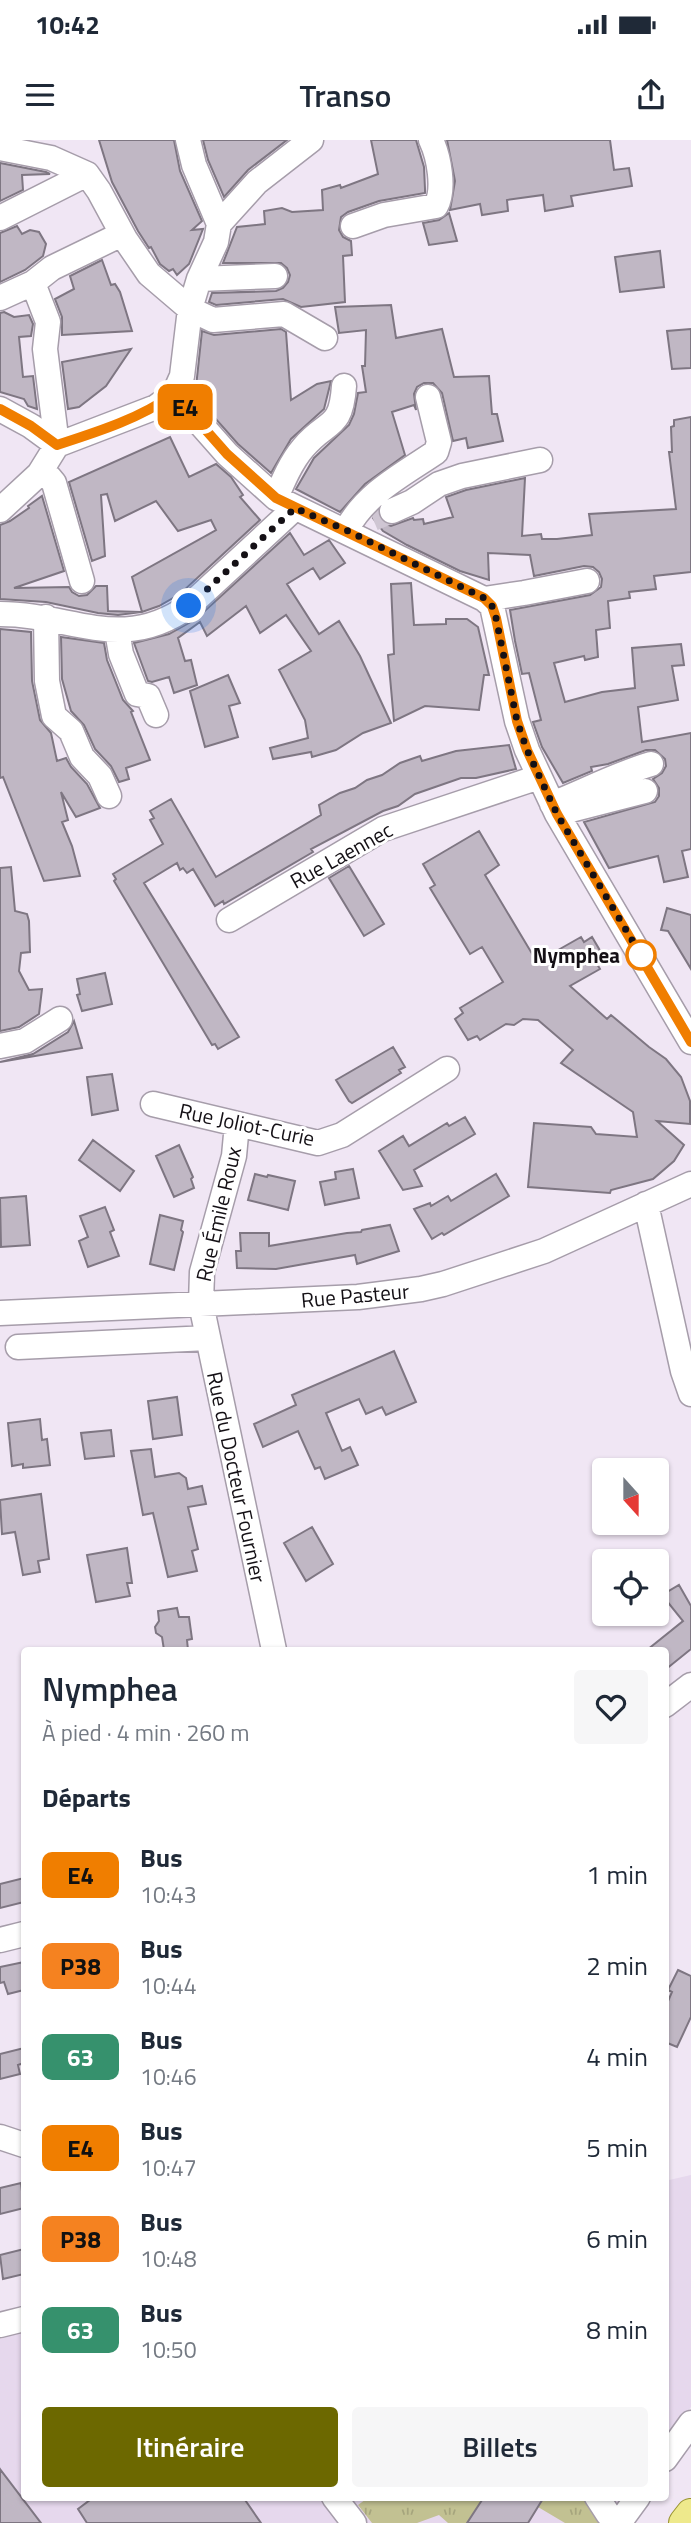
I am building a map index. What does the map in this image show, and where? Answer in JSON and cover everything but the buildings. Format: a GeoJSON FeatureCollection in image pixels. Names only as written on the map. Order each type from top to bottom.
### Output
{"type":"FeatureCollection","features":[{"type":"Feature","properties":{"kind":"main road"},"geometry":{"type":"LineString","coordinates":[[684,2523],[691,2514]]}},
{"type":"Feature","properties":{"kind":"street"},"geometry":{"type":"LineString","coordinates":[[57,445],[156,407],[174,394],[182,376],[190,309],[199,279],[216,242],[219,224],[194,165],[188,140]]}},
{"type":"Feature","properties":{"kind":"street"},"geometry":{"type":"LineString","coordinates":[[219,224],[257,183],[311,140]]}},
{"type":"Feature","properties":{"kind":"street"},"geometry":{"type":"LineString","coordinates":[[353,226],[384,215],[436,206],[441,197],[436,152],[431,140]]}},
{"type":"Feature","properties":{"kind":"street"},"geometry":{"type":"LineString","coordinates":[[0,148],[51,158],[87,174],[149,274],[190,309],[213,320],[284,314],[325,338]]}},
{"type":"Feature","properties":{"kind":"street"},"geometry":{"type":"LineString","coordinates":[[0,218],[87,174]]}},
{"type":"Feature","properties":{"kind":"street"},"geometry":{"type":"LineString","coordinates":[[0,298],[33,283],[52,268],[121,231]]}},
{"type":"Feature","properties":{"kind":"street"},"geometry":{"type":"LineString","coordinates":[[199,279],[275,276]]}},
{"type":"Feature","properties":{"kind":"street"},"geometry":{"type":"LineString","coordinates":[[0,510],[39,474],[57,445],[45,349],[48,322],[33,283]]}},
{"type":"Feature","properties":{"kind":"street"},"geometry":{"type":"LineString","coordinates":[[0,614],[46,617],[74,626],[117,631],[146,627],[170,619],[189,606],[285,503],[284,478],[303,448],[338,417],[344,386]]}},
{"type":"Feature","properties":{"kind":"street"},"geometry":{"type":"LineString","coordinates":[[174,394],[227,454],[285,503],[484,598],[492,606],[517,721],[539,777],[691,1042]]}},
{"type":"Feature","properties":{"kind":"street"},"geometry":{"type":"LineString","coordinates":[[346,530],[371,495],[436,452],[439,442],[428,397]]}},
{"type":"Feature","properties":{"kind":"street"},"geometry":{"type":"LineString","coordinates":[[0,409],[31,426],[57,445]]}},
{"type":"Feature","properties":{"kind":"street"},"geometry":{"type":"LineString","coordinates":[[346,530],[412,502],[439,484],[462,476],[540,460]]}},
{"type":"Feature","properties":{"kind":"street"},"geometry":{"type":"LineString","coordinates":[[39,474],[49,477],[54,483],[82,581]]}},
{"type":"Feature","properties":{"kind":"street"},"geometry":{"type":"LineString","coordinates":[[484,598],[587,581]]}},
{"type":"Feature","properties":{"kind":"street"},"geometry":{"type":"LineString","coordinates":[[46,617],[47,681],[54,716],[71,731],[82,757],[100,776],[110,796]]}},
{"type":"Feature","properties":{"kind":"street"},"geometry":{"type":"LineString","coordinates":[[117,631],[121,654],[137,694],[148,696],[156,715]]}},
{"type":"Feature","properties":{"kind":"street"},"geometry":{"type":"LineString","coordinates":[[555,809],[627,771],[651,764]]}},
{"type":"Feature","properties":{"kind":"street","name":"Rue Laennec"},"geometry":{"type":"LineString","coordinates":[[229,920],[383,829],[539,777]]}},
{"type":"Feature","properties":{"kind":"street"},"geometry":{"type":"LineString","coordinates":[[555,809],[645,791]]}},
{"type":"Feature","properties":{"kind":"street"},"geometry":{"type":"LineString","coordinates":[[0,1046],[24,1041],[60,1019]]}},
{"type":"Feature","properties":{"kind":"street","name":"Rue Joliot-Curie"},"geometry":{"type":"LineString","coordinates":[[153,1104],[317,1143],[342,1135],[447,1069]]}},
{"type":"Feature","properties":{"kind":"street","name":"Rue Émile Roux"},"geometry":{"type":"LineString","coordinates":[[201,1304],[202,1272],[234,1156],[237,1124]]}},
{"type":"Feature","properties":{"kind":"street","name":"Rue Pasteur"},"geometry":{"type":"LineString","coordinates":[[0,1313],[358,1297],[443,1284],[544,1251],[691,1184]]}},
{"type":"Feature","properties":{"kind":"street"},"geometry":{"type":"LineString","coordinates":[[646,1205],[683,1371],[691,1394]]}},
{"type":"Feature","properties":{"kind":"street","name":"Rue du Docteur Fournier"},"geometry":{"type":"LineString","coordinates":[[201,1304],[273,1647]]}},
{"type":"Feature","properties":{"kind":"street"},"geometry":{"type":"LineString","coordinates":[[18,1347],[208,1338]]}},
{"type":"Feature","properties":{"kind":"street"},"geometry":{"type":"LineString","coordinates":[[669,1702],[691,1685]]}},
{"type":"Feature","properties":{"kind":"street"},"geometry":{"type":"LineString","coordinates":[[0,1940],[21,1935]]}},
{"type":"Feature","properties":{"kind":"street"},"geometry":{"type":"LineString","coordinates":[[0,2137],[21,2144]]}},
{"type":"Feature","properties":{"kind":"street"},"geometry":{"type":"LineString","coordinates":[[0,2325],[21,2320]]}},
{"type":"Feature","properties":{"kind":"street"},"geometry":{"type":"LineString","coordinates":[[669,2453],[691,2423]]}},
{"type":"Feature","properties":{"kind":"street"},"geometry":{"type":"LineString","coordinates":[[600,2501],[608,2514],[619,2523],[635,2501]]}},
{"type":"Feature","properties":{"kind":"shaded area"},"geometry":{"type":"Polygon","coordinates":[[[691,2175],[691,2407],[669,2437],[669,2180],[691,2175]]]}},
{"type":"Feature","properties":{"kind":"shaded area"},"geometry":{"type":"Polygon","coordinates":[[[21,2333],[21,2501],[622,2501],[605,2523],[0,2523],[0,2339],[21,2333]]]}},
{"type":"Feature","properties":{"kind":"green space"},"geometry":{"type":"Polygon","coordinates":[[[364,2501],[481,2501],[467,2523],[448,2523],[439,2515],[417,2523],[372,2523],[358,2505],[364,2501]]]}},
{"type":"Feature","properties":{"kind":"green space"},"geometry":{"type":"Polygon","coordinates":[[[542,2501],[589,2501],[603,2523],[565,2523],[538,2507],[542,2501]]]}},
{"type":"Feature","properties":{"kind":"tunnel"},"geometry":{"type":"LineString","coordinates":[[373,519],[392,511]]}},
{"type":"Feature","properties":{"kind":"bus line","name":"E4"},"geometry":{"type":"LineString","coordinates":[[0,409],[31,426],[57,445],[156,407],[174,394],[227,454],[276,498],[484,598],[492,606],[496,618],[517,721],[539,777],[557,814],[691,1042]]}},
{"type":"Feature","properties":{"kind":"place","name":"Nymphea"},"geometry":{"type":"Point","coordinates":[641,955]}},
{"type":"Feature","properties":{"kind":"route"},"geometry":{"type":"LineString","coordinates":[[189,606],[228,567],[295,508],[484,598],[492,606],[496,618],[517,721],[527,750],[557,814],[641,955]]}}]}
